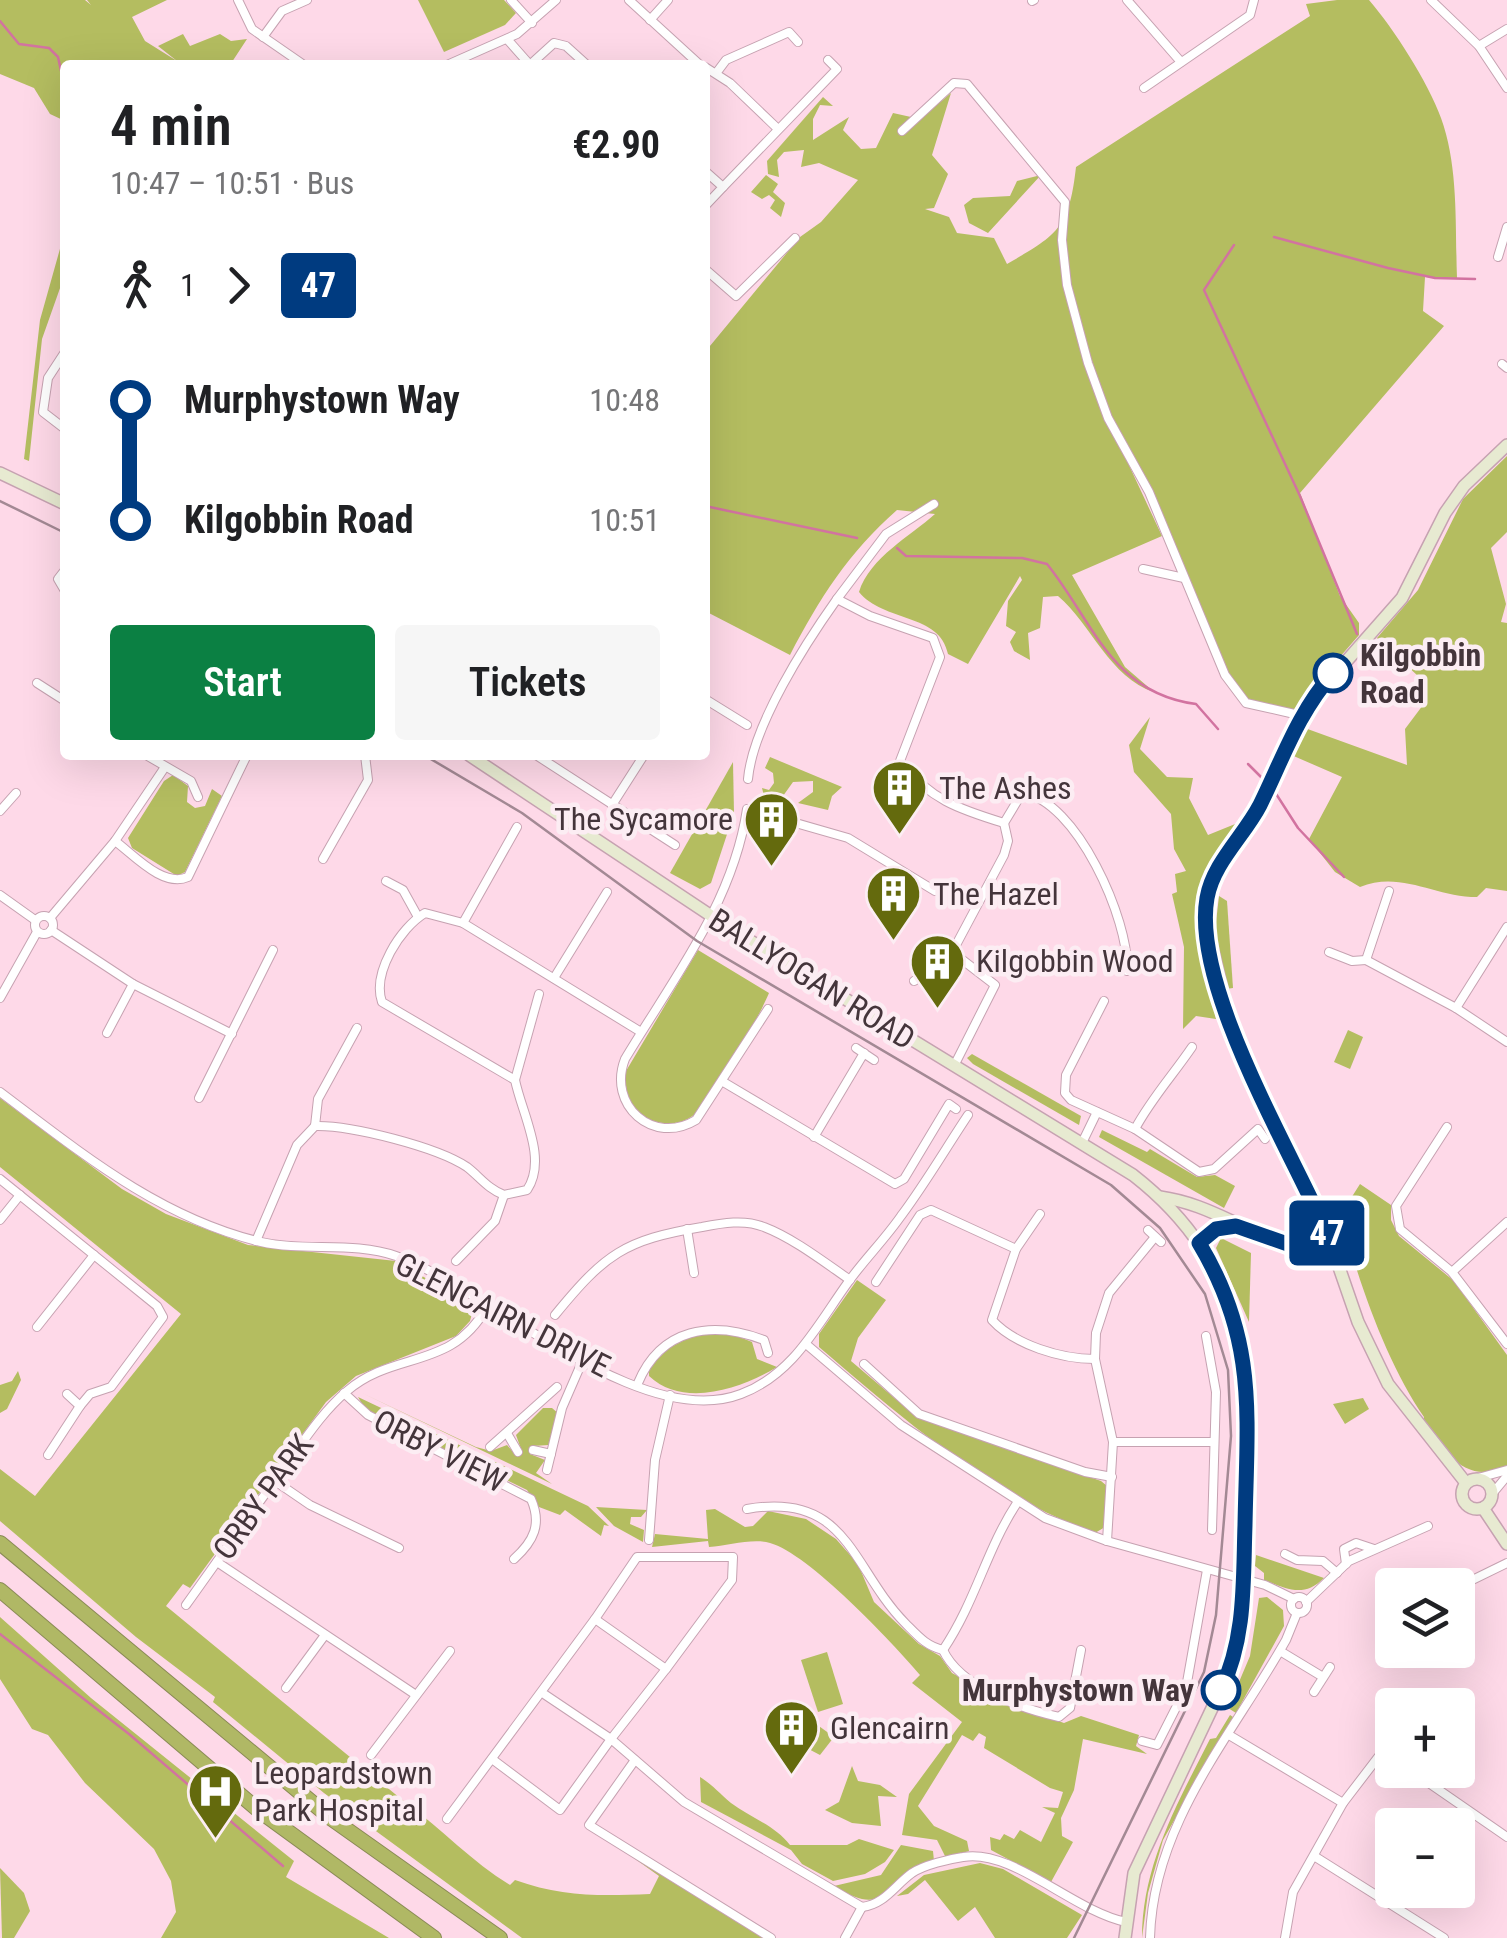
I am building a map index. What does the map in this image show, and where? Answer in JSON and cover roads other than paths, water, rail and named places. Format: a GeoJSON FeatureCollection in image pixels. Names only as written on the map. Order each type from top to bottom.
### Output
{"type":"FeatureCollection","features":[{"type":"Feature","properties":{"kind":"highway"},"geometry":{"type":"LineString","coordinates":[[0,1543],[332,1818],[500,1938]]}},
{"type":"Feature","properties":{"kind":"highway"},"geometry":{"type":"LineString","coordinates":[[0,1590],[257,1810],[434,1938]]}},
{"type":"Feature","properties":{"kind":"street"},"geometry":{"type":"LineString","coordinates":[[238,0],[248,25],[297,60]]}},
{"type":"Feature","properties":{"kind":"street"},"geometry":{"type":"LineString","coordinates":[[263,37],[282,11],[307,0]]}},
{"type":"Feature","properties":{"kind":"street"},"geometry":{"type":"LineString","coordinates":[[511,0],[532,23]]}},
{"type":"Feature","properties":{"kind":"street"},"geometry":{"type":"LineString","coordinates":[[459,60],[507,39],[532,23],[556,0]]}},
{"type":"Feature","properties":{"kind":"street"},"geometry":{"type":"LineString","coordinates":[[629,0],[694,60]]}},
{"type":"Feature","properties":{"kind":"street"},"geometry":{"type":"LineString","coordinates":[[650,20],[668,0]]}},
{"type":"Feature","properties":{"kind":"street"},"geometry":{"type":"LineString","coordinates":[[1128,0],[1181,62]]}},
{"type":"Feature","properties":{"kind":"street"},"geometry":{"type":"LineString","coordinates":[[1144,88],[1250,15],[1254,0]]}},
{"type":"Feature","properties":{"kind":"street"},"geometry":{"type":"LineString","coordinates":[[1431,0],[1478,46],[1507,88]]}},
{"type":"Feature","properties":{"kind":"street"},"geometry":{"type":"LineString","coordinates":[[717,72],[726,60],[787,28],[798,42]]}},
{"type":"Feature","properties":{"kind":"street"},"geometry":{"type":"LineString","coordinates":[[1478,46],[1507,29]]}},
{"type":"Feature","properties":{"kind":"street"},"geometry":{"type":"LineString","coordinates":[[507,39],[527,60]]}},
{"type":"Feature","properties":{"kind":"street"},"geometry":{"type":"LineString","coordinates":[[535,60],[554,42],[566,46],[581,60]]}},
{"type":"Feature","properties":{"kind":"street"},"geometry":{"type":"LineString","coordinates":[[710,201],[837,69],[828,60]]}},
{"type":"Feature","properties":{"kind":"street"},"geometry":{"type":"LineString","coordinates":[[710,69],[778,130]]}},
{"type":"Feature","properties":{"kind":"street"},"geometry":{"type":"LineString","coordinates":[[902,131],[954,83],[966,84],[1065,202],[1062,240],[1072,316],[1108,418],[1150,492],[1238,696],[1246,703],[1299,716]]}},
{"type":"Feature","properties":{"kind":"street"},"geometry":{"type":"LineString","coordinates":[[710,175],[723,187]]}},
{"type":"Feature","properties":{"kind":"street"},"geometry":{"type":"LineString","coordinates":[[1498,258],[1507,227]]}},
{"type":"Feature","properties":{"kind":"street"},"geometry":{"type":"LineString","coordinates":[[710,273],[736,296],[794,238]]}},
{"type":"Feature","properties":{"kind":"street"},"geometry":{"type":"LineString","coordinates":[[60,360],[48,378],[43,412],[60,425]]}},
{"type":"Feature","properties":{"kind":"street"},"geometry":{"type":"LineString","coordinates":[[1492,1494],[1490,1484],[1472,1480],[1388,1384],[1358,1322],[1333,1247],[1246,1062],[1224,1003],[1206,922],[1212,882],[1262,800],[1299,716],[1402,598],[1445,513],[1464,486],[1507,445]]}},
{"type":"Feature","properties":{"kind":"street"},"geometry":{"type":"LineString","coordinates":[[0,473],[60,502]]}},
{"type":"Feature","properties":{"kind":"street"},"geometry":{"type":"LineString","coordinates":[[748,780],[772,712],[837,599],[886,534],[934,504]]}},
{"type":"Feature","properties":{"kind":"street"},"geometry":{"type":"LineString","coordinates":[[1143,568],[1184,578]]}},
{"type":"Feature","properties":{"kind":"street"},"geometry":{"type":"LineString","coordinates":[[837,599],[870,616],[933,638],[940,657],[900,760],[935,798],[1004,823]]}},
{"type":"Feature","properties":{"kind":"street"},"geometry":{"type":"LineString","coordinates":[[37,682],[60,698]]}},
{"type":"Feature","properties":{"kind":"street"},"geometry":{"type":"LineString","coordinates":[[710,702],[747,725]]}},
{"type":"Feature","properties":{"kind":"street"},"geometry":{"type":"LineString","coordinates":[[154,760],[191,781],[198,797]]}},
{"type":"Feature","properties":{"kind":"street"},"geometry":{"type":"LineString","coordinates":[[115,841],[164,877],[176,881],[188,876],[245,760]]}},
{"type":"Feature","properties":{"kind":"street"},"geometry":{"type":"LineString","coordinates":[[323,859],[368,780],[366,760]]}},
{"type":"Feature","properties":{"kind":"street","name":"BALLYOGAN ROAD"},"geometry":{"type":"LineString","coordinates":[[476,760],[953,1068],[1082,1142],[1160,1197],[1187,1226]]}},
{"type":"Feature","properties":{"kind":"street"},"geometry":{"type":"LineString","coordinates":[[546,760],[675,845]]}},
{"type":"Feature","properties":{"kind":"street"},"geometry":{"type":"LineString","coordinates":[[612,804],[641,760]]}},
{"type":"Feature","properties":{"kind":"street"},"geometry":{"type":"LineString","coordinates":[[51,930],[50,918],[115,841],[166,768]]}},
{"type":"Feature","properties":{"kind":"street"},"geometry":{"type":"LineString","coordinates":[[0,811],[16,793]]}},
{"type":"Feature","properties":{"kind":"street"},"geometry":{"type":"LineString","coordinates":[[956,955],[956,945],[1004,855],[1008,842],[1004,823],[1022,793],[1034,794],[1062,819],[1104,877],[1122,930],[1127,971]]}},
{"type":"Feature","properties":{"kind":"street"},"geometry":{"type":"LineString","coordinates":[[747,798],[740,848],[712,916],[626,1059],[620,1084],[628,1108],[640,1120],[664,1130],[684,1127],[702,1116],[768,1010]]}},
{"type":"Feature","properties":{"kind":"street"},"geometry":{"type":"LineString","coordinates":[[747,809],[848,838],[935,891]]}},
{"type":"Feature","properties":{"kind":"street"},"geometry":{"type":"LineString","coordinates":[[464,922],[517,827]]}},
{"type":"Feature","properties":{"kind":"street"},"geometry":{"type":"LineString","coordinates":[[386,881],[403,890],[418,917]]}},
{"type":"Feature","properties":{"kind":"street"},"geometry":{"type":"LineString","coordinates":[[1366,960],[1389,890]]}},
{"type":"Feature","properties":{"kind":"street"},"geometry":{"type":"LineString","coordinates":[[554,978],[607,892]]}},
{"type":"Feature","properties":{"kind":"street"},"geometry":{"type":"LineString","coordinates":[[0,896],[36,920],[38,932],[0,998]]}},
{"type":"Feature","properties":{"kind":"street"},"geometry":{"type":"LineString","coordinates":[[515,1080],[382,1002],[378,990],[382,972],[418,917],[438,913],[464,922],[641,1032]]}},
{"type":"Feature","properties":{"kind":"street"},"geometry":{"type":"LineString","coordinates":[[36,920],[42,916],[50,918]]}},
{"type":"Feature","properties":{"kind":"street"},"geometry":{"type":"LineString","coordinates":[[1456,1008],[1507,927]]}},
{"type":"Feature","properties":{"kind":"street"},"geometry":{"type":"LineString","coordinates":[[38,932],[51,930],[133,984],[232,1034]]}},
{"type":"Feature","properties":{"kind":"street"},"geometry":{"type":"LineString","coordinates":[[199,1098],[273,950]]}},
{"type":"Feature","properties":{"kind":"street"},"geometry":{"type":"LineString","coordinates":[[1330,952],[1347,960],[1366,960],[1456,1008],[1507,1042]]}},
{"type":"Feature","properties":{"kind":"street"},"geometry":{"type":"LineString","coordinates":[[914,980],[956,955]]}},
{"type":"Feature","properties":{"kind":"street"},"geometry":{"type":"LineString","coordinates":[[953,1068],[995,985],[956,955]]}},
{"type":"Feature","properties":{"kind":"street"},"geometry":{"type":"LineString","coordinates":[[107,1034],[133,984]]}},
{"type":"Feature","properties":{"kind":"street"},"geometry":{"type":"LineString","coordinates":[[316,1126],[336,1125],[413,1144],[466,1167],[504,1195],[527,1190],[536,1176],[537,1160],[515,1080],[538,994]]}},
{"type":"Feature","properties":{"kind":"street"},"geometry":{"type":"LineString","coordinates":[[1104,1001],[1064,1084],[1071,1100],[1134,1129],[1199,1172],[1208,1172],[1258,1129],[1265,1139]]}},
{"type":"Feature","properties":{"kind":"street"},"geometry":{"type":"LineString","coordinates":[[256,1241],[297,1145],[316,1126],[318,1098],[357,1028]]}},
{"type":"Feature","properties":{"kind":"street"},"geometry":{"type":"LineString","coordinates":[[1134,1129],[1154,1094],[1168,1083],[1193,1046]]}},
{"type":"Feature","properties":{"kind":"street"},"geometry":{"type":"LineString","coordinates":[[814,1136],[860,1051],[874,1060]]}},
{"type":"Feature","properties":{"kind":"street"},"geometry":{"type":"LineString","coordinates":[[725,1083],[898,1184],[952,1106]]}},
{"type":"Feature","properties":{"kind":"street","name":"GLENCAIRN DRIVE"},"geometry":{"type":"LineString","coordinates":[[0,1092],[128,1187],[173,1211],[284,1247],[360,1249],[396,1256],[582,1362],[670,1395],[700,1400],[737,1396],[775,1375],[806,1344],[902,1215],[968,1115]]}},
{"type":"Feature","properties":{"kind":"street"},"geometry":{"type":"LineString","coordinates":[[1082,1142],[1097,1112]]}},
{"type":"Feature","properties":{"kind":"street"},"geometry":{"type":"LineString","coordinates":[[1447,1126],[1396,1210],[1406,1236],[1452,1272],[1507,1344]]}},
{"type":"Feature","properties":{"kind":"street"},"geometry":{"type":"LineString","coordinates":[[0,1179],[157,1306],[163,1322],[112,1387],[94,1392],[80,1406],[48,1455]]}},
{"type":"Feature","properties":{"kind":"street"},"geometry":{"type":"LineString","coordinates":[[0,1220],[20,1195]]}},
{"type":"Feature","properties":{"kind":"street"},"geometry":{"type":"LineString","coordinates":[[456,1261],[495,1221],[504,1195]]}},
{"type":"Feature","properties":{"kind":"street","name":"BALLYOGAN ROAD"},"geometry":{"type":"LineString","coordinates":[[1160,1197],[1180,1200],[1236,1226],[1296,1247],[1333,1247]]}},
{"type":"Feature","properties":{"kind":"street"},"geometry":{"type":"LineString","coordinates":[[876,1282],[920,1215],[931,1210],[1016,1250]]}},
{"type":"Feature","properties":{"kind":"street"},"geometry":{"type":"LineString","coordinates":[[1040,1214],[1016,1250],[992,1320],[1001,1330],[1045,1350],[1095,1359]]}},
{"type":"Feature","properties":{"kind":"street"},"geometry":{"type":"LineString","coordinates":[[1125,1938],[1133,1877],[1155,1823],[1233,1664],[1244,1581],[1248,1380],[1233,1311],[1187,1226],[1215,1216]]}},
{"type":"Feature","properties":{"kind":"street"},"geometry":{"type":"LineString","coordinates":[[554,1315],[618,1250],[637,1240],[743,1222],[765,1227],[850,1280]]}},
{"type":"Feature","properties":{"kind":"street"},"geometry":{"type":"LineString","coordinates":[[1452,1272],[1507,1222]]}},
{"type":"Feature","properties":{"kind":"street"},"geometry":{"type":"LineString","coordinates":[[1199,1243],[1216,1229],[1236,1226]]}},
{"type":"Feature","properties":{"kind":"street"},"geometry":{"type":"LineString","coordinates":[[688,1229],[694,1273]]}},
{"type":"Feature","properties":{"kind":"street"},"geometry":{"type":"LineString","coordinates":[[1108,1541],[1113,1442],[1095,1359],[1098,1324],[1109,1293],[1155,1236]]}},
{"type":"Feature","properties":{"kind":"street"},"geometry":{"type":"LineString","coordinates":[[36,1327],[94,1255]]}},
{"type":"Feature","properties":{"kind":"street"},"geometry":{"type":"LineString","coordinates":[[344,1393],[371,1376],[457,1344],[476,1326],[487,1307]]}},
{"type":"Feature","properties":{"kind":"street"},"geometry":{"type":"LineString","coordinates":[[638,1384],[647,1362],[665,1346],[704,1330],[734,1328],[764,1340],[768,1353]]}},
{"type":"Feature","properties":{"kind":"street"},"geometry":{"type":"LineString","coordinates":[[1206,1336],[1216,1392],[1212,1530]]}},
{"type":"Feature","properties":{"kind":"street"},"geometry":{"type":"LineString","coordinates":[[806,1344],[902,1425],[1017,1503],[1108,1541],[1265,1585],[1306,1602]]}},
{"type":"Feature","properties":{"kind":"street"},"geometry":{"type":"LineString","coordinates":[[547,1470],[562,1408],[582,1362]]}},
{"type":"Feature","properties":{"kind":"street"},"geometry":{"type":"LineString","coordinates":[[864,1364],[904,1403],[938,1422],[1085,1472],[1112,1477]]}},
{"type":"Feature","properties":{"kind":"street"},"geometry":{"type":"LineString","coordinates":[[490,1448],[556,1387]]}},
{"type":"Feature","properties":{"kind":"street","name":"ORBY PARK"},"geometry":{"type":"LineString","coordinates":[[186,1605],[344,1393]]}},
{"type":"Feature","properties":{"kind":"street","name":"ORBY VIEW"},"geometry":{"type":"LineString","coordinates":[[344,1393],[368,1416],[531,1499],[538,1514],[535,1534],[514,1559]]}},
{"type":"Feature","properties":{"kind":"street"},"geometry":{"type":"LineString","coordinates":[[67,1394],[80,1406]]}},
{"type":"Feature","properties":{"kind":"street"},"geometry":{"type":"LineString","coordinates":[[649,1540],[654,1460],[670,1395]]}},
{"type":"Feature","properties":{"kind":"street"},"geometry":{"type":"LineString","coordinates":[[548,1397],[562,1408]]}},
{"type":"Feature","properties":{"kind":"street"},"geometry":{"type":"LineString","coordinates":[[508,1435],[518,1452]]}},
{"type":"Feature","properties":{"kind":"street"},"geometry":{"type":"LineString","coordinates":[[1113,1442],[1212,1442]]}},
{"type":"Feature","properties":{"kind":"street"},"geometry":{"type":"LineString","coordinates":[[533,1450],[551,1454]]}},
{"type":"Feature","properties":{"kind":"street"},"geometry":{"type":"LineString","coordinates":[[1483,1508],[1472,1509],[1464,1503],[1461,1493],[1472,1480],[1507,1473]]}},
{"type":"Feature","properties":{"kind":"street"},"geometry":{"type":"LineString","coordinates":[[1483,1508],[1507,1473]]}},
{"type":"Feature","properties":{"kind":"street"},"geometry":{"type":"LineString","coordinates":[[275,1481],[310,1506],[399,1548]]}},
{"type":"Feature","properties":{"kind":"street"},"geometry":{"type":"LineString","coordinates":[[944,1650],[970,1608],[992,1550],[1017,1503]]}},
{"type":"Feature","properties":{"kind":"street"},"geometry":{"type":"LineString","coordinates":[[746,1509],[796,1508],[820,1519],[853,1545],[878,1596],[924,1642],[944,1650],[962,1674],[1009,1699],[1060,1717],[1068,1712],[1081,1650]]}},
{"type":"Feature","properties":{"kind":"street"},"geometry":{"type":"LineString","coordinates":[[1483,1508],[1507,1544]]}},
{"type":"Feature","properties":{"kind":"street"},"geometry":{"type":"LineString","coordinates":[[1294,1599],[1292,1608],[1304,1611],[1306,1602],[1346,1564],[1428,1526]]}},
{"type":"Feature","properties":{"kind":"street"},"geometry":{"type":"LineString","coordinates":[[1284,1554],[1297,1560],[1323,1560],[1337,1573]]}},
{"type":"Feature","properties":{"kind":"street"},"geometry":{"type":"LineString","coordinates":[[447,1819],[637,1558],[733,1557],[732,1580],[560,1810],[492,1760]]}},
{"type":"Feature","properties":{"kind":"street"},"geometry":{"type":"LineString","coordinates":[[217,1562],[416,1695]]}},
{"type":"Feature","properties":{"kind":"street"},"geometry":{"type":"LineString","coordinates":[[1475,1575],[1507,1563]]}},
{"type":"Feature","properties":{"kind":"street"},"geometry":{"type":"LineString","coordinates":[[1142,1741],[1157,1745],[1186,1688],[1207,1570]]}},
{"type":"Feature","properties":{"kind":"street"},"geometry":{"type":"LineString","coordinates":[[1150,1938],[1155,1884],[1167,1842],[1280,1651],[1297,1612]]}},
{"type":"Feature","properties":{"kind":"street"},"geometry":{"type":"LineString","coordinates":[[594,1619],[666,1669]]}},
{"type":"Feature","properties":{"kind":"street"},"geometry":{"type":"LineString","coordinates":[[286,1688],[325,1635]]}},
{"type":"Feature","properties":{"kind":"street"},"geometry":{"type":"LineString","coordinates":[[371,1756],[450,1651]]}},
{"type":"Feature","properties":{"kind":"street"},"geometry":{"type":"LineString","coordinates":[[1280,1651],[1323,1677]]}},
{"type":"Feature","properties":{"kind":"street"},"geometry":{"type":"LineString","coordinates":[[1314,1692],[1330,1667]]}},
{"type":"Feature","properties":{"kind":"street"},"geometry":{"type":"LineString","coordinates":[[541,1692],[611,1739],[684,1802],[862,1907],[881,1902],[921,1868],[983,1856],[1008,1863],[1094,1912],[1126,1922]]}},
{"type":"Feature","properties":{"kind":"street"},"geometry":{"type":"LineString","coordinates":[[1229,1735],[1342,1803]]}},
{"type":"Feature","properties":{"kind":"street"},"geometry":{"type":"LineString","coordinates":[[635,1760],[589,1825],[771,1938]]}},
{"type":"Feature","properties":{"kind":"street"},"geometry":{"type":"LineString","coordinates":[[1285,1938],[1293,1892],[1342,1803],[1375,1761]]}},
{"type":"Feature","properties":{"kind":"street"},"geometry":{"type":"LineString","coordinates":[[1436,1788],[1507,1837]]}},
{"type":"Feature","properties":{"kind":"street"},"geometry":{"type":"LineString","coordinates":[[1314,1856],[1444,1938]]}},
{"type":"Feature","properties":{"kind":"street"},"geometry":{"type":"LineString","coordinates":[[845,1938],[862,1907]]}},
{"type":"Feature","properties":{"kind":"waterway"},"geometry":{"type":"LineString","coordinates":[[0,21],[19,44],[49,48],[58,57],[60,66]]}},
{"type":"Feature","properties":{"kind":"waterway"},"geometry":{"type":"LineString","coordinates":[[1274,237],[1435,278],[1475,279]]}},
{"type":"Feature","properties":{"kind":"waterway"},"geometry":{"type":"LineString","coordinates":[[1234,245],[1204,290],[1300,496],[1357,634]]}},
{"type":"Feature","properties":{"kind":"waterway"},"geometry":{"type":"LineString","coordinates":[[710,507],[857,538]]}},
{"type":"Feature","properties":{"kind":"waterway"},"geometry":{"type":"LineString","coordinates":[[897,548],[906,556],[1022,558],[1047,564],[1124,670],[1143,686],[1196,704],[1218,729]]}},
{"type":"Feature","properties":{"kind":"waterway"},"geometry":{"type":"LineString","coordinates":[[1248,764],[1265,781]]}},
{"type":"Feature","properties":{"kind":"waterway"},"geometry":{"type":"LineString","coordinates":[[1271,786],[1298,828],[1344,877]]}},
{"type":"Feature","properties":{"kind":"waterway"},"geometry":{"type":"LineString","coordinates":[[0,1634],[129,1734],[283,1866]]}},
{"type":"Feature","properties":{"kind":"tram line"},"geometry":{"type":"LineString","coordinates":[[0,501],[60,531]]}},
{"type":"Feature","properties":{"kind":"tram line"},"geometry":{"type":"LineString","coordinates":[[432,760],[522,813],[697,941],[1111,1185],[1160,1228],[1205,1294],[1228,1370],[1231,1436],[1216,1615],[1204,1672],[1074,1938]]}},
{"type":"Feature","properties":{"kind":"place","name":"Kilgobbin Road"},"geometry":{"type":"Point","coordinates":[1333,673]}},
{"type":"Feature","properties":{"kind":"place","name":"The Ashes"},"geometry":{"type":"Point","coordinates":[900,837]}},
{"type":"Feature","properties":{"kind":"place","name":"The Sycamore"},"geometry":{"type":"Point","coordinates":[772,868]}},
{"type":"Feature","properties":{"kind":"place","name":"The Hazel"},"geometry":{"type":"Point","coordinates":[894,943]}},
{"type":"Feature","properties":{"kind":"place","name":"Kilgobbin Wood"},"geometry":{"type":"Point","coordinates":[937,1010]}},
{"type":"Feature","properties":{"kind":"place","name":"Murphystown Way"},"geometry":{"type":"Point","coordinates":[1221,1690]}},
{"type":"Feature","properties":{"kind":"place","name":"Glencairn"},"geometry":{"type":"Point","coordinates":[791,1777]}},
{"type":"Feature","properties":{"kind":"place","name":"Leopardstown Park Hospital"},"geometry":{"type":"Point","coordinates":[215,1840]}}]}
